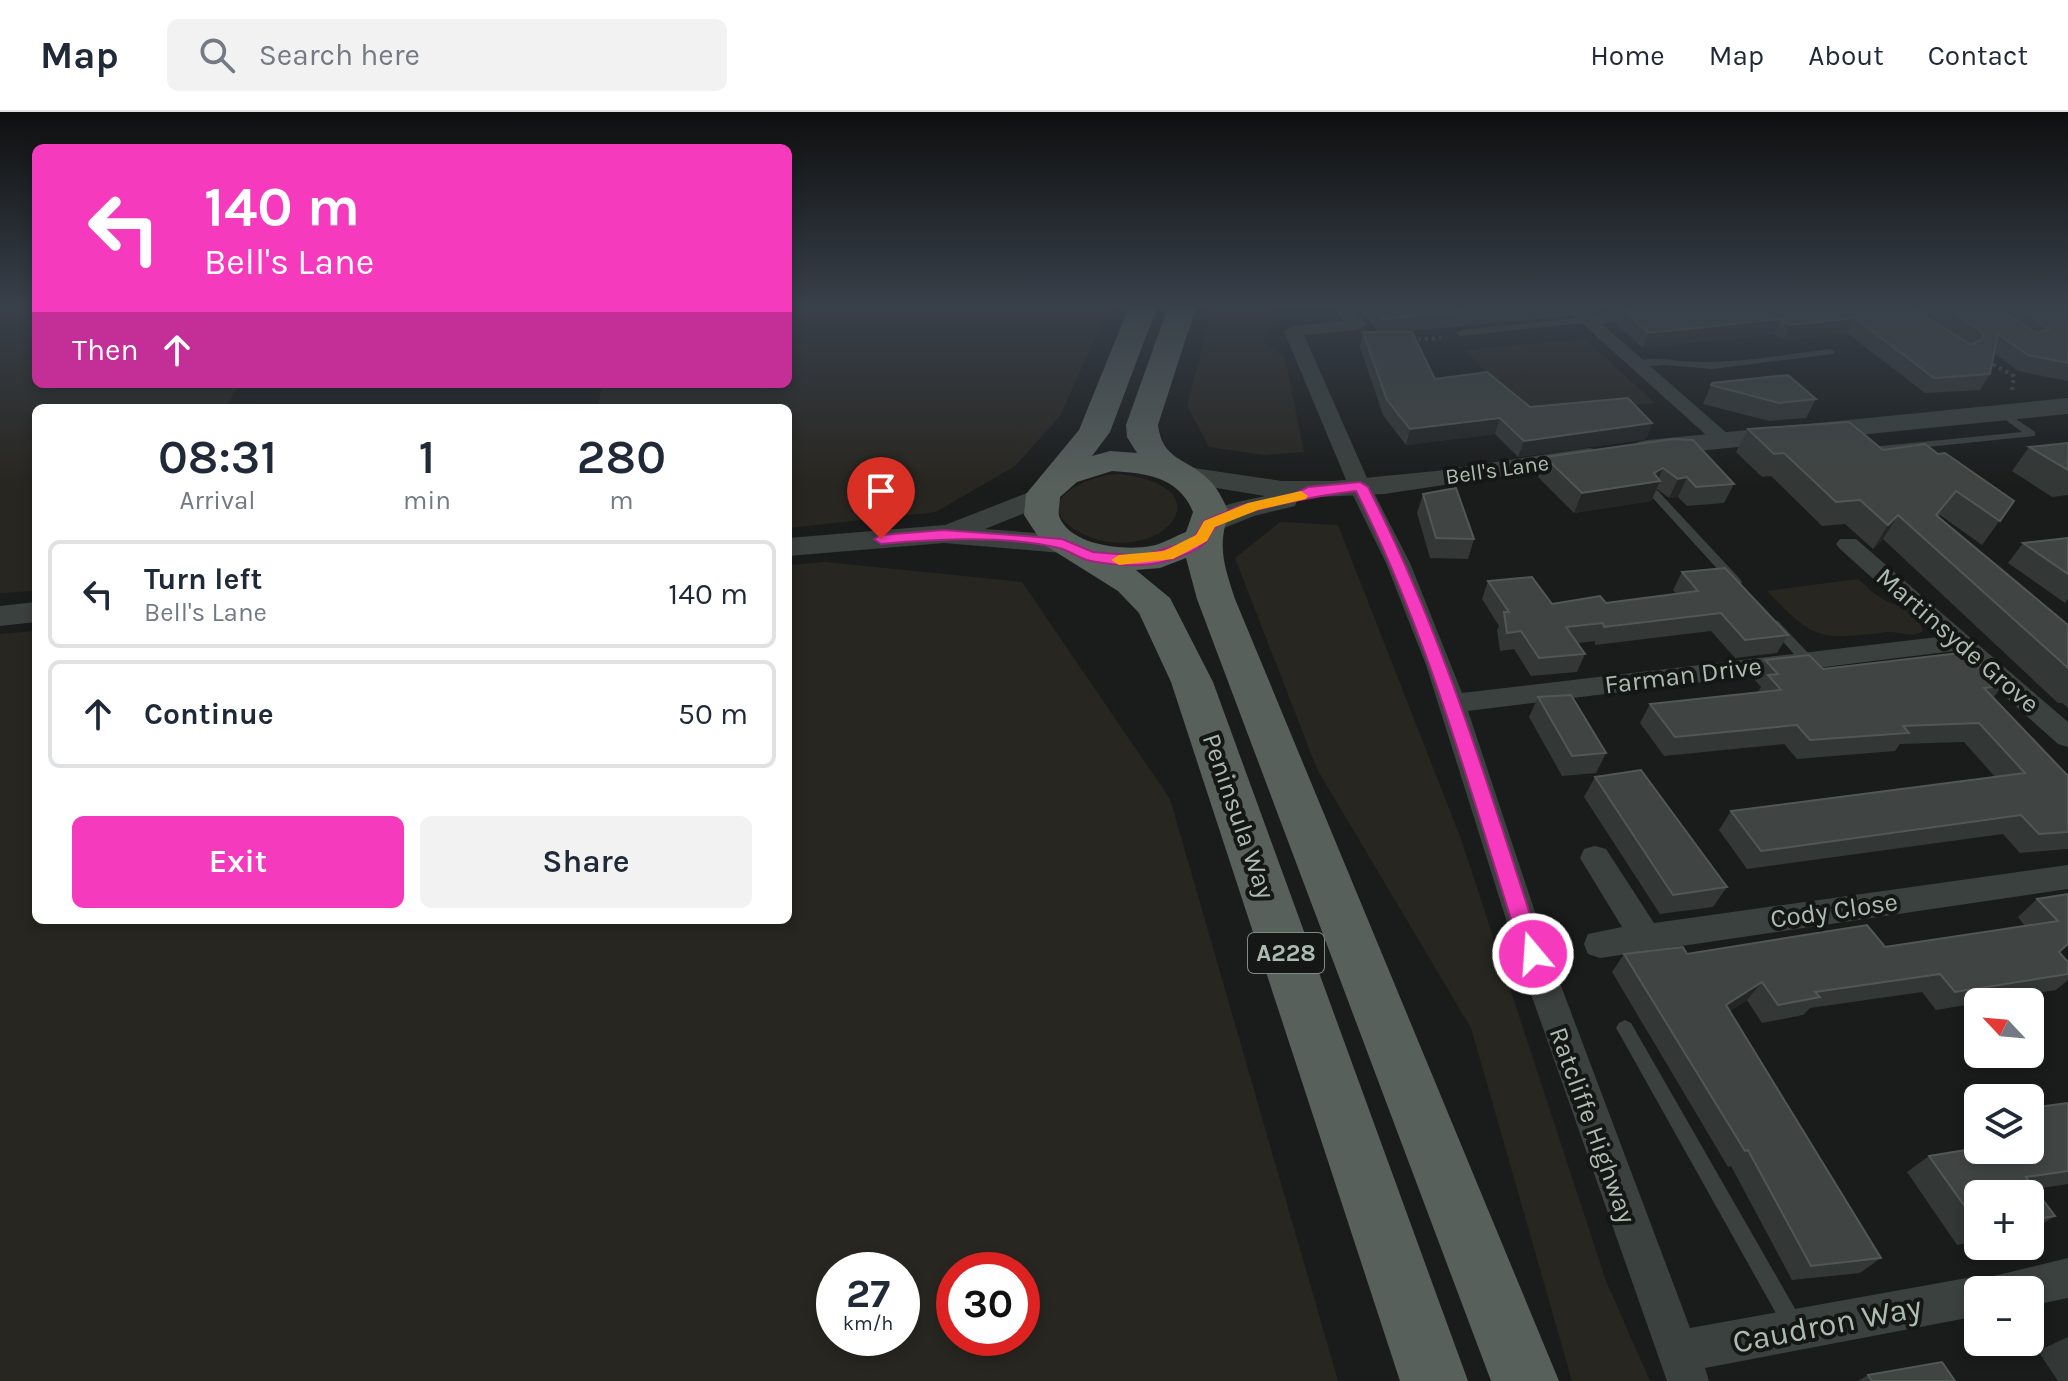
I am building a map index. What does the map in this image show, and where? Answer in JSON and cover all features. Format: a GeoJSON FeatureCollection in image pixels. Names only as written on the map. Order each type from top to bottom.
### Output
{"type":"FeatureCollection","features":[{"type":"Feature","properties":{"kind":"main road"},"geometry":{"type":"LineString","coordinates":[[1120,366],[1094,432],[1077,457],[1047,489],[1038,511],[1043,526],[1076,550],[1141,561],[1168,556],[1206,531],[1208,500],[1197,486],[1171,470],[1143,437],[1142,425],[1162,366]]}},
{"type":"Feature","properties":{"kind":"main road"},"geometry":{"type":"LineString","coordinates":[[1047,489],[1086,465],[1110,461],[1171,470]]}},
{"type":"Feature","properties":{"kind":"main road","name":"A228"},"geometry":{"type":"LineString","coordinates":[[1206,531],[1206,568],[1216,599],[1525,1381]]}},
{"type":"Feature","properties":{"kind":"main road","name":"Peninsula Way"},"geometry":{"type":"LineString","coordinates":[[1076,550],[1131,583],[1156,607],[1192,682],[1434,1381]]}},
{"type":"Feature","properties":{"kind":"street","name":"Ratcliffe Highway"},"geometry":{"type":"LineString","coordinates":[[1308,366],[1360,487],[1398,563],[1451,704],[1533,954],[1682,1366]]}},
{"type":"Feature","properties":{"kind":"street"},"geometry":{"type":"LineString","coordinates":[[1639,366],[1722,439]]}},
{"type":"Feature","properties":{"kind":"street","name":"Bell's Lane"},"geometry":{"type":"LineString","coordinates":[[1171,470],[1222,485],[1308,491],[1360,487],[1722,439],[2068,406]]}},
{"type":"Feature","properties":{"kind":"street"},"geometry":{"type":"LineString","coordinates":[[944,534],[1047,489]]}},
{"type":"Feature","properties":{"kind":"street","name":"Bell's Lane"},"geometry":{"type":"LineString","coordinates":[[1206,531],[1253,506],[1296,499],[1308,491]]}},
{"type":"Feature","properties":{"kind":"street"},"geometry":{"type":"LineString","coordinates":[[792,547],[944,534],[1076,550]]}},
{"type":"Feature","properties":{"kind":"street","name":"Martinsyde Grove"},"geometry":{"type":"LineString","coordinates":[[1848,544],[2068,737]]}},
{"type":"Feature","properties":{"kind":"street"},"geometry":{"type":"LineString","coordinates":[[0,616],[32,612]]}},
{"type":"Feature","properties":{"kind":"street","name":"Farman Drive"},"geometry":{"type":"LineString","coordinates":[[1451,704],[1962,642]]}},
{"type":"Feature","properties":{"kind":"street"},"geometry":{"type":"LineString","coordinates":[[1595,858],[1645,936]]}},
{"type":"Feature","properties":{"kind":"street","name":"Cody Close"},"geometry":{"type":"LineString","coordinates":[[1600,944],[2068,877]]}},
{"type":"Feature","properties":{"kind":"street"},"geometry":{"type":"LineString","coordinates":[[2044,1283],[2068,1278]]}},
{"type":"Feature","properties":{"kind":"street","name":"Caudron Way"},"geometry":{"type":"LineString","coordinates":[[1682,1366],[1796,1330],[1964,1299]]}},
{"type":"Feature","properties":{"kind":"lane"},"geometry":{"type":"LineString","coordinates":[[1840,427],[1869,450],[2031,434],[2004,410]]}},
{"type":"Feature","properties":{"kind":"lane"},"geometry":{"type":"LineString","coordinates":[[1654,493],[1745,592]]}},
{"type":"Feature","properties":{"kind":"lane"},"geometry":{"type":"LineString","coordinates":[[1766,615],[1806,659]]}},
{"type":"Feature","properties":{"kind":"lane"},"geometry":{"type":"LineString","coordinates":[[1625,1028],[1796,1330]]}},
{"type":"Feature","properties":{"kind":"path"},"geometry":{"type":"LineString","coordinates":[[1999,366],[2014,376],[2004,410]]}},
{"type":"Feature","properties":{"kind":"shaded area"},"geometry":{"type":"Polygon","coordinates":[[[0,366],[32,366],[32,388],[237,388],[227,404],[32,404],[32,591],[0,593],[0,366]]]}},
{"type":"Feature","properties":{"kind":"shaded area"},"geometry":{"type":"Polygon","coordinates":[[[792,366],[1082,366],[1060,416],[1015,466],[936,512],[792,528],[792,404],[599,404],[601,388],[792,388],[792,366]]]}},
{"type":"Feature","properties":{"kind":"shaded area"},"geometry":{"type":"Polygon","coordinates":[[[1197,366],[1287,366],[1304,452],[1264,455],[1209,447],[1187,406],[1197,366]]]}},
{"type":"Feature","properties":{"kind":"shaded area"},"geometry":{"type":"Polygon","coordinates":[[[1480,366],[1615,366],[1655,403],[1527,416],[1480,366]]]}},
{"type":"Feature","properties":{"kind":"shaded area"},"geometry":{"type":"Polygon","coordinates":[[[1119,474],[1153,482],[1172,494],[1177,508],[1171,523],[1156,534],[1135,542],[1109,542],[1081,533],[1065,522],[1058,512],[1059,502],[1066,493],[1090,480],[1119,474]]]}},
{"type":"Feature","properties":{"kind":"shaded area"},"geometry":{"type":"Polygon","coordinates":[[[1280,522],[1338,525],[1461,839],[1606,1281],[1650,1381],[1572,1381],[1471,1028],[1317,769],[1235,558],[1280,522]]]}},
{"type":"Feature","properties":{"kind":"shaded area"},"geometry":{"type":"Polygon","coordinates":[[[825,562],[1022,582],[1170,799],[1338,1381],[0,1381],[0,634],[32,631],[32,924],[792,924],[792,565],[825,562]]]}},
{"type":"Feature","properties":{"kind":"shaded area"},"geometry":{"type":"Polygon","coordinates":[[[1858,579],[1878,596],[1911,613],[1923,631],[1914,634],[1888,632],[1847,636],[1820,633],[1796,620],[1767,591],[1858,579]]]}},
{"type":"Feature","properties":{"kind":"building"},"geometry":{"type":"Polygon","coordinates":[[[1375,366],[1429,366],[1435,379],[1487,372],[1530,407],[1628,398],[1652,423],[1524,441],[1500,418],[1410,429],[1387,400],[1375,366]]]}},
{"type":"Feature","properties":{"kind":"building"},"geometry":{"type":"Polygon","coordinates":[[[1918,366],[1992,366],[1990,374],[1934,378],[1918,366]]]}},
{"type":"Feature","properties":{"kind":"building"},"geometry":{"type":"Polygon","coordinates":[[[1788,375],[1816,399],[1779,403],[1711,385],[1712,383],[1788,375]]]}},
{"type":"Feature","properties":{"kind":"building"},"geometry":{"type":"Polygon","coordinates":[[[1849,422],[1883,450],[1925,444],[1938,454],[1945,453],[2014,501],[2000,521],[1956,491],[1936,515],[2068,625],[2068,668],[1898,515],[1888,525],[1860,500],[1836,502],[1784,453],[1774,454],[1748,429],[1849,422]]]}},
{"type":"Feature","properties":{"kind":"building"},"geometry":{"type":"Polygon","coordinates":[[[1673,439],[1693,440],[1734,484],[1696,487],[1687,477],[1678,479],[1663,468],[1654,473],[1660,481],[1582,493],[1545,457],[1673,439]]]}},
{"type":"Feature","properties":{"kind":"building"},"geometry":{"type":"Polygon","coordinates":[[[2068,443],[2068,470],[2029,447],[2068,443]]]}},
{"type":"Feature","properties":{"kind":"building"},"geometry":{"type":"Polygon","coordinates":[[[1456,488],[1474,539],[1436,538],[1423,494],[1456,488]]]}},
{"type":"Feature","properties":{"kind":"building"},"geometry":{"type":"Polygon","coordinates":[[[2068,538],[2068,574],[2023,543],[2068,538]]]}},
{"type":"Feature","properties":{"kind":"building"},"geometry":{"type":"Polygon","coordinates":[[[1725,568],[1788,635],[1745,640],[1721,613],[1604,627],[1603,623],[1566,627],[1585,654],[1539,658],[1521,631],[1507,633],[1504,612],[1509,612],[1488,581],[1532,577],[1552,604],[1600,596],[1606,603],[1698,591],[1682,572],[1725,568]]]}},
{"type":"Feature","properties":{"kind":"building"},"geometry":{"type":"Polygon","coordinates":[[[1968,652],[2002,686],[1984,688],[2068,776],[2068,832],[2039,834],[2021,815],[1761,851],[1731,811],[2025,773],[1979,723],[1903,726],[1909,733],[1810,740],[1797,725],[1675,737],[1650,704],[1781,690],[1768,675],[1778,674],[1765,660],[1809,655],[1823,669],[1968,652]]]}},
{"type":"Feature","properties":{"kind":"building"},"geometry":{"type":"Polygon","coordinates":[[[1571,695],[1606,753],[1572,756],[1538,697],[1571,695]]]}},
{"type":"Feature","properties":{"kind":"building"},"geometry":{"type":"Polygon","coordinates":[[[1641,770],[1727,887],[1673,895],[1595,777],[1641,770]]]}},
{"type":"Feature","properties":{"kind":"building"},"geometry":{"type":"Polygon","coordinates":[[[2068,894],[2068,944],[2059,952],[2068,962],[2068,974],[1964,988],[1955,992],[1940,974],[1815,992],[1820,997],[1778,1005],[1762,982],[1726,1005],[1881,1258],[1811,1266],[1748,1150],[1745,1151],[1624,954],[1683,947],[1687,954],[1867,925],[1885,947],[2058,921],[2037,899],[2068,894]]]}},
{"type":"Feature","properties":{"kind":"building"},"geometry":{"type":"Polygon","coordinates":[[[2068,1103],[2068,1171],[2026,1177],[2028,1180],[1964,1180],[1964,1205],[1929,1156],[1964,1150],[1964,1164],[2044,1164],[2044,1106],[2068,1103]]]}},
{"type":"Feature","properties":{"kind":"building"},"geometry":{"type":"Polygon","coordinates":[[[2044,1201],[2055,1216],[2044,1218],[2044,1201]]]}},
{"type":"Feature","properties":{"kind":"building"},"geometry":{"type":"Polygon","coordinates":[[[1942,1362],[1955,1381],[1872,1381],[1868,1375],[1942,1362]]]}},
{"type":"Feature","properties":{"kind":"slow traffic"},"geometry":{"type":"LineString","coordinates":[[1119,560],[1141,561],[1168,556],[1202,538],[1209,524],[1253,506],[1301,496]]}},
{"type":"Feature","properties":{"kind":"route"},"geometry":{"type":"LineString","coordinates":[[881,539],[944,534],[1012,539],[1062,544],[1090,556],[1141,561],[1168,556],[1190,546],[1202,538],[1209,524],[1245,509],[1296,499],[1308,491],[1360,487],[1392,548],[1439,665],[1533,954]]}}]}
